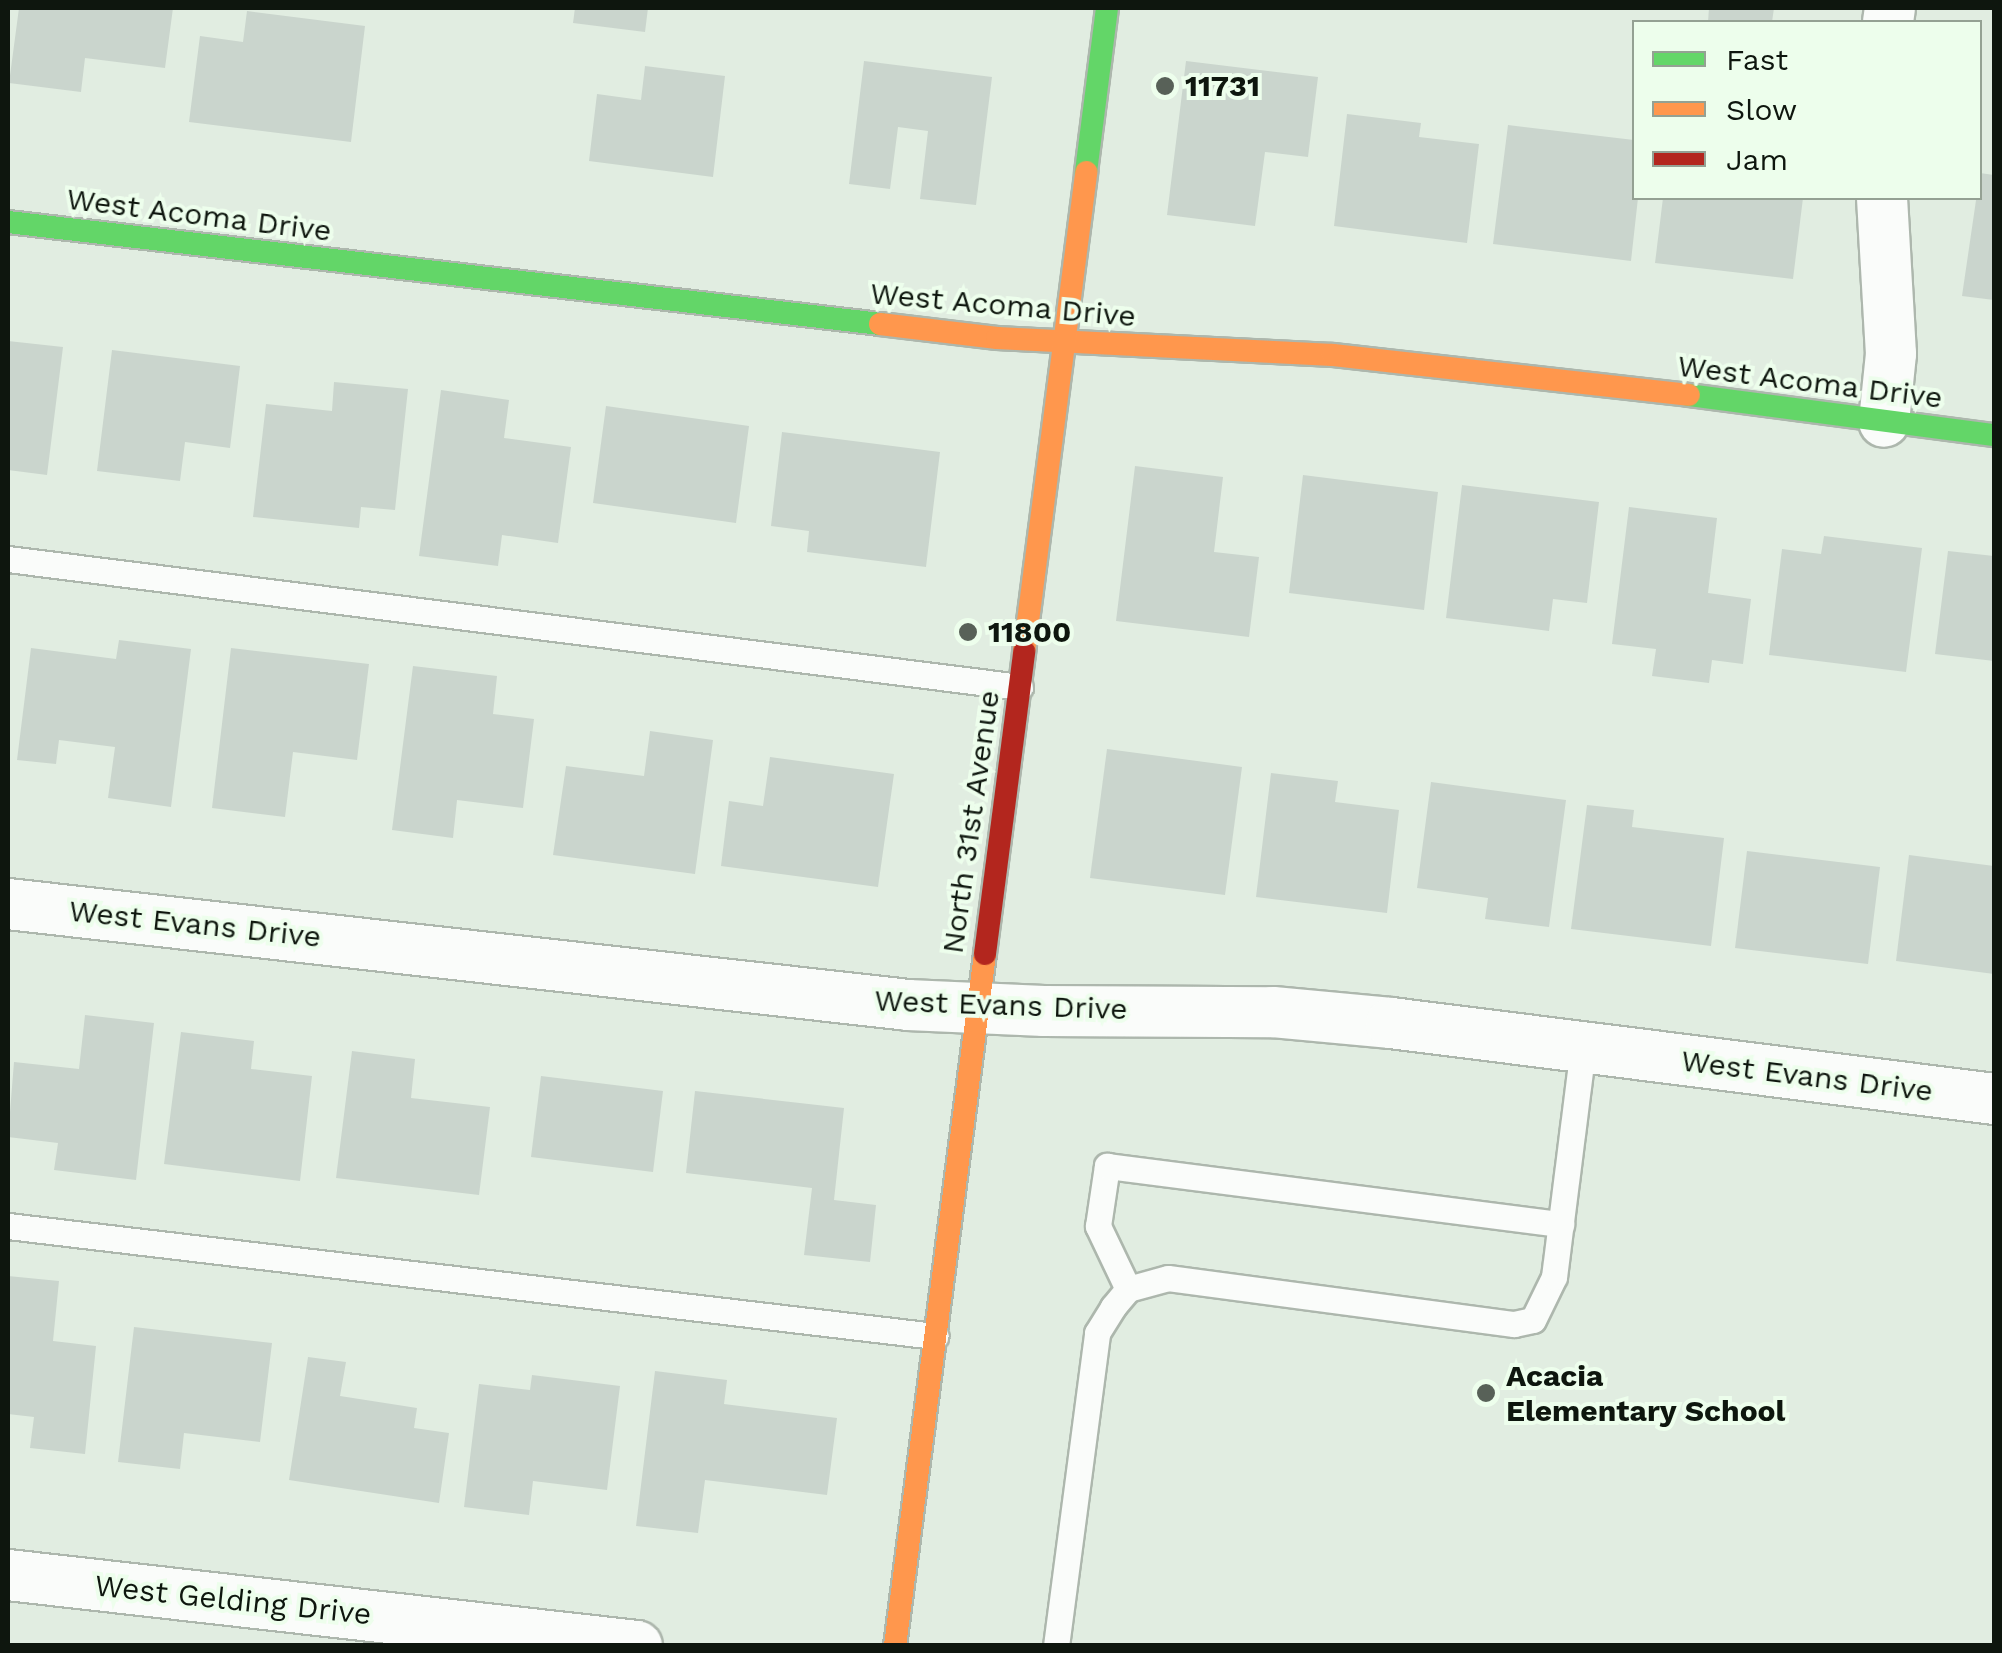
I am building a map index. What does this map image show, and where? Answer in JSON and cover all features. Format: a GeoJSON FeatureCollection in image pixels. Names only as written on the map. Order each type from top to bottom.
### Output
{"type":"FeatureCollection","features":[{"type":"Feature","properties":{"kind":"street","name":"North 31st Avenue"},"geometry":{"type":"LineString","coordinates":[[895,1646],[1105,8]]}},
{"type":"Feature","properties":{"kind":"street"},"geometry":{"type":"LineString","coordinates":[[1882,200],[1891,354],[1884,422]]}},
{"type":"Feature","properties":{"kind":"street","name":"West Acoma Drive"},"geometry":{"type":"LineString","coordinates":[[8,222],[996,338],[1333,356],[1520,373],[1994,435]]}},
{"type":"Feature","properties":{"kind":"street","name":"West Evans Drive"},"geometry":{"type":"LineString","coordinates":[[8,904],[908,1005],[1273,1012],[1994,1099]]}},
{"type":"Feature","properties":{"kind":"street","name":"West Gelding Drive"},"geometry":{"type":"LineString","coordinates":[[8,1575],[637,1646]]}},
{"type":"Feature","properties":{"kind":"lane"},"geometry":{"type":"LineString","coordinates":[[8,558],[1020,688]]}},
{"type":"Feature","properties":{"kind":"lane"},"geometry":{"type":"LineString","coordinates":[[1056,1646],[1097,1333],[1128,1290],[1168,1278],[1514,1324],[1533,1320],[1554,1277],[1582,1047]]}},
{"type":"Feature","properties":{"kind":"lane"},"geometry":{"type":"LineString","coordinates":[[1128,1290],[1098,1226],[1106,1166],[1561,1224]]}},
{"type":"Feature","properties":{"kind":"lane"},"geometry":{"type":"LineString","coordinates":[[8,1226],[935,1336]]}},
{"type":"Feature","properties":{"kind":"building"},"geometry":{"type":"Polygon","coordinates":[[[19,8],[173,8],[165,68],[85,58],[81,92],[9,83],[19,8]]]}},
{"type":"Feature","properties":{"kind":"building"},"geometry":{"type":"Polygon","coordinates":[[[575,8],[648,8],[645,32],[573,23],[575,8]]]}},
{"type":"Feature","properties":{"kind":"building"},"geometry":{"type":"Polygon","coordinates":[[[1709,8],[1774,8],[1772,20],[1708,20],[1709,8]]]}},
{"type":"Feature","properties":{"kind":"building"},"geometry":{"type":"Polygon","coordinates":[[[247,11],[365,26],[351,142],[189,122],[200,36],[243,42],[247,11]]]}},
{"type":"Feature","properties":{"kind":"building"},"geometry":{"type":"Polygon","coordinates":[[[864,61],[992,77],[976,205],[920,199],[928,131],[898,127],[890,189],[849,184],[864,61]]]}},
{"type":"Feature","properties":{"kind":"building"},"geometry":{"type":"Polygon","coordinates":[[[1186,61],[1318,77],[1308,157],[1265,152],[1255,226],[1167,215],[1186,61]]]}},
{"type":"Feature","properties":{"kind":"building"},"geometry":{"type":"Polygon","coordinates":[[[645,66],[725,76],[713,177],[589,161],[597,94],[641,100],[645,66]]]}},
{"type":"Feature","properties":{"kind":"building"},"geometry":{"type":"Polygon","coordinates":[[[1347,114],[1421,123],[1419,137],[1479,144],[1467,243],[1334,226],[1347,114]]]}},
{"type":"Feature","properties":{"kind":"building"},"geometry":{"type":"Polygon","coordinates":[[[1508,125],[1632,140],[1632,200],[1638,200],[1631,261],[1493,244],[1508,125]]]}},
{"type":"Feature","properties":{"kind":"building"},"geometry":{"type":"Polygon","coordinates":[[[1982,173],[1994,175],[1994,300],[1962,296],[1976,200],[1982,200],[1982,173]]]}},
{"type":"Feature","properties":{"kind":"building"},"geometry":{"type":"Polygon","coordinates":[[[1663,200],[1803,200],[1793,279],[1655,263],[1663,200]]]}},
{"type":"Feature","properties":{"kind":"building"},"geometry":{"type":"Polygon","coordinates":[[[8,341],[63,347],[47,475],[8,470],[8,341]]]}},
{"type":"Feature","properties":{"kind":"building"},"geometry":{"type":"Polygon","coordinates":[[[112,350],[240,366],[230,448],[185,442],[180,481],[97,471],[112,350]]]}},
{"type":"Feature","properties":{"kind":"building"},"geometry":{"type":"Polygon","coordinates":[[[334,382],[408,389],[395,510],[361,507],[359,528],[253,517],[266,404],[332,411],[334,382]]]}},
{"type":"Feature","properties":{"kind":"building"},"geometry":{"type":"Polygon","coordinates":[[[441,390],[509,400],[504,438],[571,447],[558,543],[502,535],[498,566],[419,556],[441,390]]]}},
{"type":"Feature","properties":{"kind":"building"},"geometry":{"type":"Polygon","coordinates":[[[606,406],[749,426],[736,523],[593,503],[606,406]]]}},
{"type":"Feature","properties":{"kind":"building"},"geometry":{"type":"Polygon","coordinates":[[[782,432],[940,452],[926,567],[807,552],[809,531],[771,526],[782,432]]]}},
{"type":"Feature","properties":{"kind":"building"},"geometry":{"type":"Polygon","coordinates":[[[1135,466],[1223,477],[1214,552],[1259,557],[1249,637],[1116,621],[1135,466]]]}},
{"type":"Feature","properties":{"kind":"building"},"geometry":{"type":"Polygon","coordinates":[[[1303,475],[1438,492],[1424,610],[1289,593],[1303,475]]]}},
{"type":"Feature","properties":{"kind":"building"},"geometry":{"type":"Polygon","coordinates":[[[1462,485],[1599,502],[1587,603],[1553,599],[1549,631],[1446,618],[1462,485]]]}},
{"type":"Feature","properties":{"kind":"building"},"geometry":{"type":"Polygon","coordinates":[[[1629,507],[1717,518],[1708,593],[1751,599],[1743,664],[1712,660],[1709,683],[1652,676],[1656,649],[1612,644],[1629,507]]]}},
{"type":"Feature","properties":{"kind":"building"},"geometry":{"type":"Polygon","coordinates":[[[1824,536],[1922,548],[1906,672],[1769,655],[1782,549],[1821,554],[1824,536]]]}},
{"type":"Feature","properties":{"kind":"building"},"geometry":{"type":"Polygon","coordinates":[[[1948,551],[1994,556],[1994,661],[1935,654],[1948,551]]]}},
{"type":"Feature","properties":{"kind":"building"},"geometry":{"type":"Polygon","coordinates":[[[119,640],[191,649],[171,807],[108,798],[115,747],[59,740],[56,764],[17,760],[31,648],[116,659],[119,640]]]}},
{"type":"Feature","properties":{"kind":"building"},"geometry":{"type":"Polygon","coordinates":[[[231,648],[369,664],[357,760],[293,752],[285,817],[212,808],[231,648]]]}},
{"type":"Feature","properties":{"kind":"building"},"geometry":{"type":"Polygon","coordinates":[[[413,666],[497,676],[493,714],[534,719],[523,808],[457,800],[453,838],[392,830],[413,666]]]}},
{"type":"Feature","properties":{"kind":"building"},"geometry":{"type":"Polygon","coordinates":[[[650,731],[713,740],[695,874],[553,855],[566,766],[644,776],[650,731]]]}},
{"type":"Feature","properties":{"kind":"building"},"geometry":{"type":"Polygon","coordinates":[[[1107,749],[1242,767],[1225,895],[1090,878],[1107,749]]]}},
{"type":"Feature","properties":{"kind":"building"},"geometry":{"type":"Polygon","coordinates":[[[770,757],[894,774],[878,887],[721,866],[729,801],[763,806],[770,757]]]}},
{"type":"Feature","properties":{"kind":"building"},"geometry":{"type":"Polygon","coordinates":[[[1271,773],[1338,781],[1335,802],[1399,810],[1387,913],[1256,897],[1271,773]]]}},
{"type":"Feature","properties":{"kind":"building"},"geometry":{"type":"Polygon","coordinates":[[[1431,782],[1566,800],[1549,927],[1485,919],[1488,898],[1417,888],[1431,782]]]}},
{"type":"Feature","properties":{"kind":"building"},"geometry":{"type":"Polygon","coordinates":[[[1587,805],[1634,810],[1632,827],[1724,838],[1711,946],[1571,929],[1587,805]]]}},
{"type":"Feature","properties":{"kind":"building"},"geometry":{"type":"Polygon","coordinates":[[[1747,851],[1880,867],[1868,964],[1735,948],[1747,851]]]}},
{"type":"Feature","properties":{"kind":"building"},"geometry":{"type":"Polygon","coordinates":[[[1909,855],[1994,866],[1994,974],[1896,961],[1909,855]]]}},
{"type":"Feature","properties":{"kind":"building"},"geometry":{"type":"Polygon","coordinates":[[[85,1015],[154,1023],[136,1180],[54,1170],[58,1143],[8,1137],[14,1062],[79,1069],[85,1015]]]}},
{"type":"Feature","properties":{"kind":"building"},"geometry":{"type":"Polygon","coordinates":[[[181,1032],[254,1041],[251,1069],[312,1076],[300,1181],[164,1164],[181,1032]]]}},
{"type":"Feature","properties":{"kind":"building"},"geometry":{"type":"Polygon","coordinates":[[[352,1051],[415,1059],[411,1098],[490,1107],[479,1195],[336,1178],[352,1051]]]}},
{"type":"Feature","properties":{"kind":"building"},"geometry":{"type":"Polygon","coordinates":[[[541,1076],[663,1091],[653,1172],[531,1157],[541,1076]]]}},
{"type":"Feature","properties":{"kind":"building"},"geometry":{"type":"Polygon","coordinates":[[[695,1091],[844,1108],[834,1200],[876,1205],[870,1262],[804,1255],[812,1188],[686,1173],[695,1091]]]}},
{"type":"Feature","properties":{"kind":"building"},"geometry":{"type":"Polygon","coordinates":[[[8,1276],[59,1281],[53,1341],[96,1346],[85,1454],[30,1448],[34,1417],[8,1414],[8,1276]]]}},
{"type":"Feature","properties":{"kind":"building"},"geometry":{"type":"Polygon","coordinates":[[[134,1327],[272,1343],[260,1442],[184,1433],[180,1469],[118,1462],[134,1327]]]}},
{"type":"Feature","properties":{"kind":"building"},"geometry":{"type":"Polygon","coordinates":[[[308,1357],[346,1362],[340,1396],[417,1408],[414,1428],[449,1433],[439,1503],[289,1480],[308,1357]]]}},
{"type":"Feature","properties":{"kind":"building"},"geometry":{"type":"Polygon","coordinates":[[[655,1371],[727,1380],[724,1404],[837,1418],[827,1495],[705,1480],[698,1533],[636,1526],[655,1371]]]}},
{"type":"Feature","properties":{"kind":"building"},"geometry":{"type":"Polygon","coordinates":[[[532,1375],[620,1386],[607,1490],[533,1481],[529,1515],[464,1507],[479,1384],[530,1390],[532,1375]]]}},
{"type":"Feature","properties":{"kind":"traffic: fast"},"geometry":{"type":"LineString","coordinates":[[1086,172],[1107,8]]}},
{"type":"Feature","properties":{"kind":"traffic: fast"},"geometry":{"type":"LineString","coordinates":[[8,222],[880,324]]}},
{"type":"Feature","properties":{"kind":"traffic: fast"},"geometry":{"type":"LineString","coordinates":[[1689,395],[1994,435]]}},
{"type":"Feature","properties":{"kind":"traffic: slow"},"geometry":{"type":"LineString","coordinates":[[1024,652],[1086,172]]}},
{"type":"Feature","properties":{"kind":"traffic: slow"},"geometry":{"type":"LineString","coordinates":[[880,324],[997,338],[1333,355],[1689,395]]}},
{"type":"Feature","properties":{"kind":"traffic: slow"},"geometry":{"type":"LineString","coordinates":[[895,1646],[985,954]]}},
{"type":"Feature","properties":{"kind":"traffic: jam"},"geometry":{"type":"LineString","coordinates":[[985,954],[1024,652]]}},
{"type":"Feature","properties":{"kind":"place","name":"11731"},"geometry":{"type":"Point","coordinates":[1165,86]}},
{"type":"Feature","properties":{"kind":"place","name":"11800"},"geometry":{"type":"Point","coordinates":[968,632]}},
{"type":"Feature","properties":{"kind":"place","name":"Acacia Elementary School"},"geometry":{"type":"Point","coordinates":[1486,1393]}}]}
